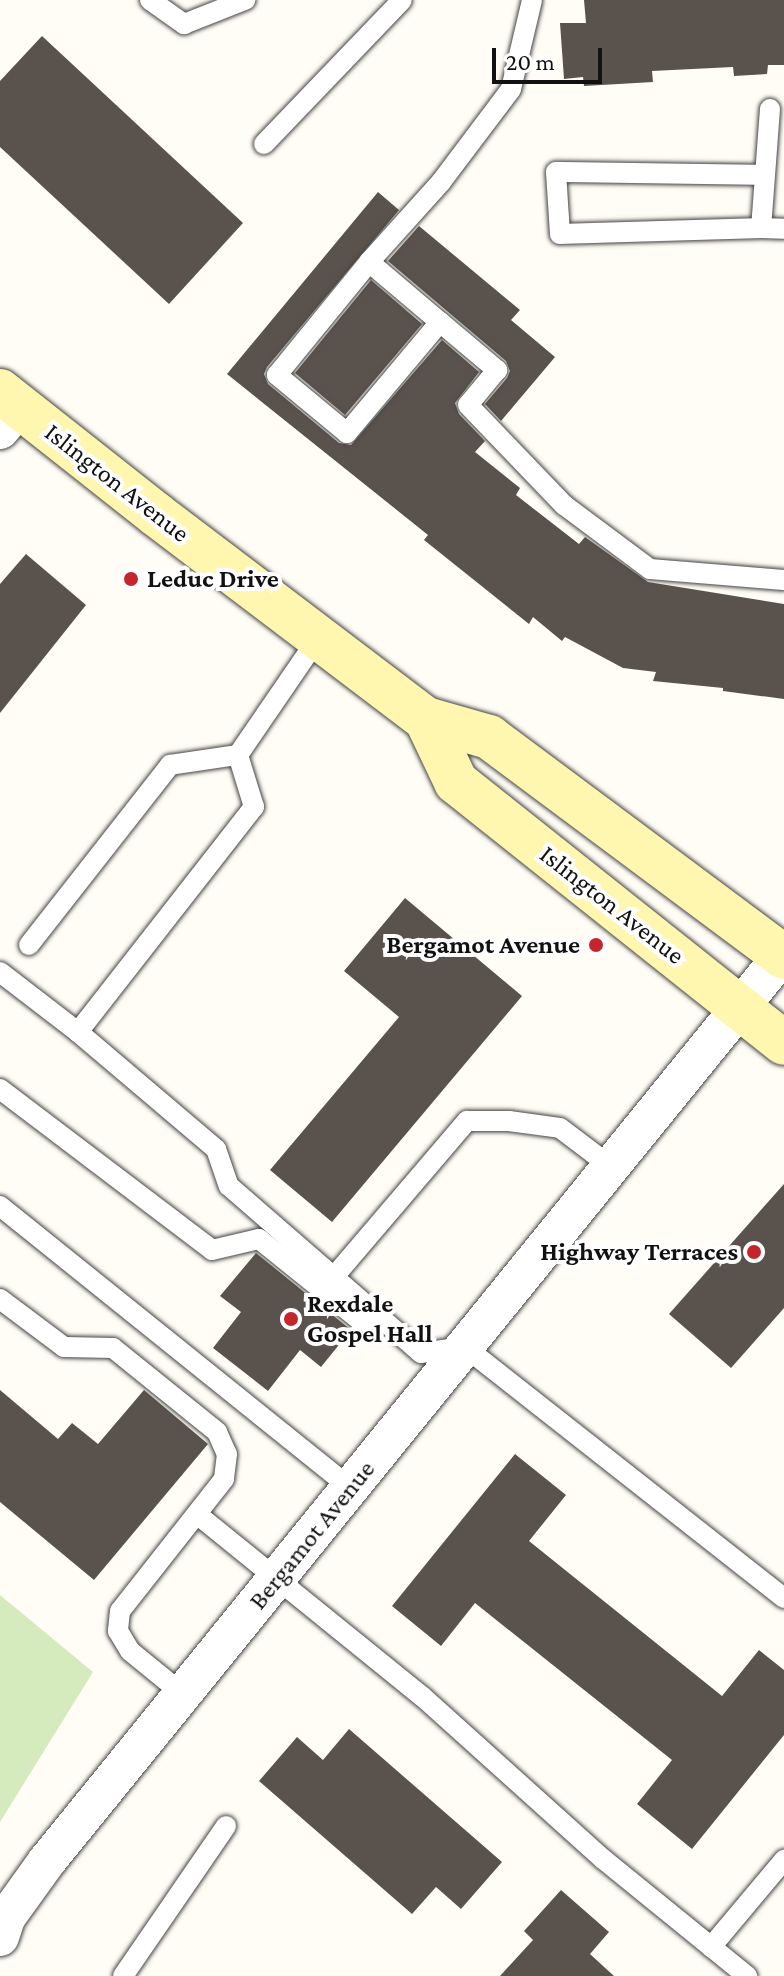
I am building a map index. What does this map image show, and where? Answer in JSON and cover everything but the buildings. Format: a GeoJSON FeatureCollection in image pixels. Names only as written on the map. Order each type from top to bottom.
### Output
{"type":"FeatureCollection","features":[{"type":"Feature","properties":{"kind":"main road","name":"Islington Avenue"},"geometry":{"type":"LineString","coordinates":[[7,409],[426,719],[489,737],[783,955]]}},
{"type":"Feature","properties":{"kind":"main road","name":"Islington Avenue"},"geometry":{"type":"LineString","coordinates":[[426,719],[456,782],[784,1043]]}},
{"type":"Feature","properties":{"kind":"street","name":"Bergamot Avenue"},"geometry":{"type":"LineString","coordinates":[[0,1937],[6,1918],[47,1861],[783,955]]}},
{"type":"Feature","properties":{"kind":"lane"},"geometry":{"type":"LineString","coordinates":[[150,0],[184,24],[245,0]]}},
{"type":"Feature","properties":{"kind":"lane"},"geometry":{"type":"LineString","coordinates":[[264,144],[402,0]]}},
{"type":"Feature","properties":{"kind":"lane"},"geometry":{"type":"LineString","coordinates":[[440,322],[347,433],[277,375],[369,262],[441,182],[511,89],[532,0]]}},
{"type":"Feature","properties":{"kind":"lane"},"geometry":{"type":"LineString","coordinates":[[761,228],[770,109]]}},
{"type":"Feature","properties":{"kind":"lane"},"geometry":{"type":"LineString","coordinates":[[763,175],[556,172],[560,234],[784,229]]}},
{"type":"Feature","properties":{"kind":"lane"},"geometry":{"type":"LineString","coordinates":[[369,262],[497,370],[468,405],[564,505],[650,569],[784,580]]}},
{"type":"Feature","properties":{"kind":"lane"},"geometry":{"type":"LineString","coordinates":[[29,945],[170,765],[238,755],[318,638]]}},
{"type":"Feature","properties":{"kind":"lane"},"geometry":{"type":"LineString","coordinates":[[78,1032],[254,807],[238,755]]}},
{"type":"Feature","properties":{"kind":"lane"},"geometry":{"type":"LineString","coordinates":[[0,972],[78,1032],[216,1149],[229,1186],[332,1279],[421,1353]]}},
{"type":"Feature","properties":{"kind":"lane"},"geometry":{"type":"LineString","coordinates":[[0,1089],[212,1250],[259,1239],[397,1350],[421,1353],[465,1347],[784,1598]]}},
{"type":"Feature","properties":{"kind":"lane"},"geometry":{"type":"LineString","coordinates":[[332,1279],[467,1121],[509,1121],[560,1128],[610,1166]]}},
{"type":"Feature","properties":{"kind":"lane"},"geometry":{"type":"LineString","coordinates":[[0,1206],[351,1488]]}},
{"type":"Feature","properties":{"kind":"lane"},"geometry":{"type":"LineString","coordinates":[[0,1299],[64,1347],[113,1348],[217,1432],[227,1454],[224,1479],[120,1611],[118,1631],[130,1651],[183,1694]]}},
{"type":"Feature","properties":{"kind":"lane"},"geometry":{"type":"LineString","coordinates":[[198,1515],[423,1697],[603,1859],[747,1976]]}},
{"type":"Feature","properties":{"kind":"lane"},"geometry":{"type":"LineString","coordinates":[[123,1976],[226,1826]]}},
{"type":"Feature","properties":{"kind":"lane"},"geometry":{"type":"LineString","coordinates":[[711,1947],[784,1860]]}},
{"type":"Feature","properties":{"kind":"green space"},"geometry":{"type":"Polygon","coordinates":[[[0,1595],[93,1672],[0,1822],[0,1595]]]}},
{"type":"Feature","properties":{"kind":"place","name":"Leduc Drive"},"geometry":{"type":"Point","coordinates":[131,579]}},
{"type":"Feature","properties":{"kind":"place","name":"Bergamot Avenue"},"geometry":{"type":"Point","coordinates":[596,945]}},
{"type":"Feature","properties":{"kind":"place","name":"Highway Terraces"},"geometry":{"type":"Point","coordinates":[754,1252]}},
{"type":"Feature","properties":{"kind":"place","name":"Rexdale Gospel Hall"},"geometry":{"type":"Point","coordinates":[291,1319]}}]}
